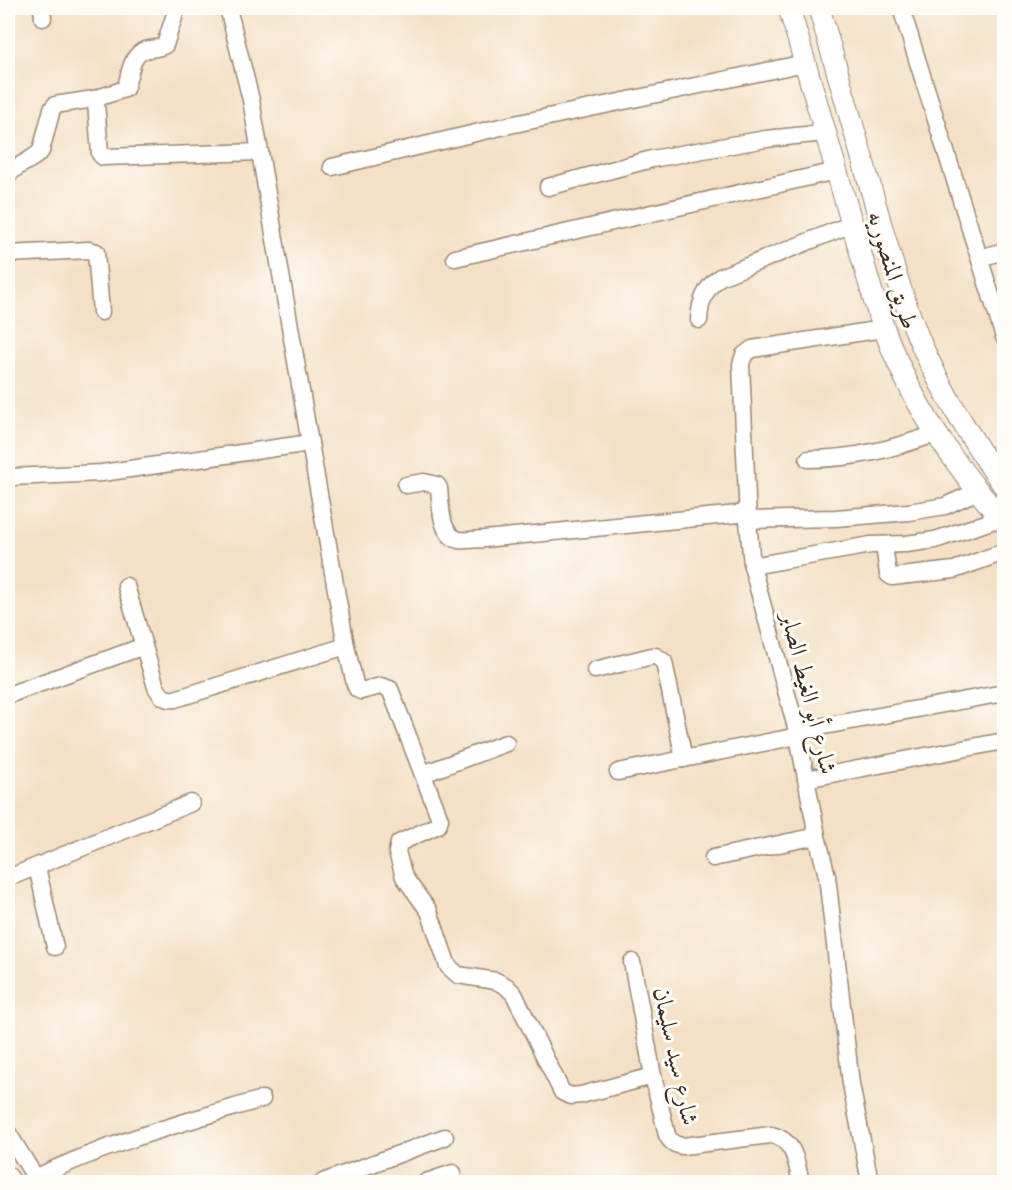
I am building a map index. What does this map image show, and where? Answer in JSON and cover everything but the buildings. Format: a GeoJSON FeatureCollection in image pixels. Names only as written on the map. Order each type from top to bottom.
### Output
{"type":"FeatureCollection","features":[{"type":"Feature","properties":{"kind":"main road","name":"طريق المنصوريه"},"geometry":{"type":"LineString","coordinates":[[789,8],[867,275],[884,329],[902,374],[935,434],[1003,520]]}},
{"type":"Feature","properties":{"kind":"main road","name":"طريق المنصوريه"},"geometry":{"type":"LineString","coordinates":[[819,8],[894,268],[909,312],[936,375],[969,434],[1005,486]]}},
{"type":"Feature","properties":{"kind":"main road"},"geometry":{"type":"LineString","coordinates":[[867,275],[894,268]]}},
{"type":"Feature","properties":{"kind":"street"},"geometry":{"type":"LineString","coordinates":[[8,176],[15,167],[37,156],[55,105],[94,99],[123,91],[131,66],[138,55],[142,51],[158,49],[165,45],[177,8]]}},
{"type":"Feature","properties":{"kind":"street"},"geometry":{"type":"LineString","coordinates":[[228,8],[243,63],[260,152],[346,646],[357,689],[361,691],[381,686],[390,689],[440,822],[402,840],[397,847],[407,883],[429,911],[448,966],[458,975],[496,981],[506,986],[514,994],[562,1092],[571,1096],[581,1095],[653,1076]]}},
{"type":"Feature","properties":{"kind":"street"},"geometry":{"type":"LineString","coordinates":[[901,8],[1005,337]]}},
{"type":"Feature","properties":{"kind":"street"},"geometry":{"type":"LineString","coordinates":[[332,167],[505,126],[805,63]]}},
{"type":"Feature","properties":{"kind":"street"},"geometry":{"type":"LineString","coordinates":[[94,99],[100,154],[103,157],[260,152]]}},
{"type":"Feature","properties":{"kind":"street"},"geometry":{"type":"LineString","coordinates":[[548,187],[652,159],[766,139],[825,133]]}},
{"type":"Feature","properties":{"kind":"street"},"geometry":{"type":"LineString","coordinates":[[455,258],[836,171]]}},
{"type":"Feature","properties":{"kind":"street"},"geometry":{"type":"LineString","coordinates":[[699,320],[704,294],[720,277],[852,224]]}},
{"type":"Feature","properties":{"kind":"street"},"geometry":{"type":"LineString","coordinates":[[8,254],[89,250],[96,252],[101,312]]}},
{"type":"Feature","properties":{"kind":"street"},"geometry":{"type":"LineString","coordinates":[[980,258],[1005,251]]}},
{"type":"Feature","properties":{"kind":"street","name":"شارع أبو الغيط الصابر"},"geometry":{"type":"LineString","coordinates":[[870,1182],[851,1084],[830,890],[817,836],[798,734],[752,566],[741,364],[744,354],[752,349],[884,329]]}},
{"type":"Feature","properties":{"kind":"street"},"geometry":{"type":"LineString","coordinates":[[808,459],[834,459],[892,449],[935,434]]}},
{"type":"Feature","properties":{"kind":"street"},"geometry":{"type":"LineString","coordinates":[[11,477],[102,473],[310,442]]}},
{"type":"Feature","properties":{"kind":"street"},"geometry":{"type":"LineString","coordinates":[[406,485],[424,482],[437,485],[445,528],[459,540],[748,517],[836,518],[909,512],[945,506],[978,491]]}},
{"type":"Feature","properties":{"kind":"street"},"geometry":{"type":"LineString","coordinates":[[752,566],[871,545],[935,540],[1003,520]]}},
{"type":"Feature","properties":{"kind":"street"},"geometry":{"type":"LineString","coordinates":[[884,545],[888,574],[892,577],[954,570],[1005,552]]}},
{"type":"Feature","properties":{"kind":"street"},"geometry":{"type":"LineString","coordinates":[[126,586],[156,687],[161,696],[168,699],[175,699],[346,646]]}},
{"type":"Feature","properties":{"kind":"street"},"geometry":{"type":"LineString","coordinates":[[8,695],[144,646]]}},
{"type":"Feature","properties":{"kind":"street"},"geometry":{"type":"LineString","coordinates":[[596,670],[652,656],[661,658],[664,662],[684,759]]}},
{"type":"Feature","properties":{"kind":"street"},"geometry":{"type":"LineString","coordinates":[[618,771],[1005,693]]}},
{"type":"Feature","properties":{"kind":"street"},"geometry":{"type":"LineString","coordinates":[[806,779],[1005,741]]}},
{"type":"Feature","properties":{"kind":"street"},"geometry":{"type":"LineString","coordinates":[[423,774],[506,743]]}},
{"type":"Feature","properties":{"kind":"street"},"geometry":{"type":"LineString","coordinates":[[8,878],[190,803]]}},
{"type":"Feature","properties":{"kind":"street"},"geometry":{"type":"LineString","coordinates":[[713,858],[817,836]]}},
{"type":"Feature","properties":{"kind":"street"},"geometry":{"type":"LineString","coordinates":[[37,867],[55,946]]}},
{"type":"Feature","properties":{"kind":"street","name":"شارع سيد سليمان"},"geometry":{"type":"LineString","coordinates":[[632,962],[653,1076],[670,1141],[683,1146],[771,1135],[780,1137],[793,1149],[801,1182]]}},
{"type":"Feature","properties":{"kind":"street"},"geometry":{"type":"LineString","coordinates":[[8,1133],[37,1180],[64,1164],[132,1139],[262,1098]]}},
{"type":"Feature","properties":{"kind":"street"},"geometry":{"type":"LineString","coordinates":[[323,1182],[445,1137]]}},
{"type":"Feature","properties":{"kind":"street"},"geometry":{"type":"LineString","coordinates":[[426,1182],[453,1173]]}},
{"type":"Feature","properties":{"kind":"street"},"geometry":{"type":"LineString","coordinates":[[8,1175],[13,1182]]}}]}
